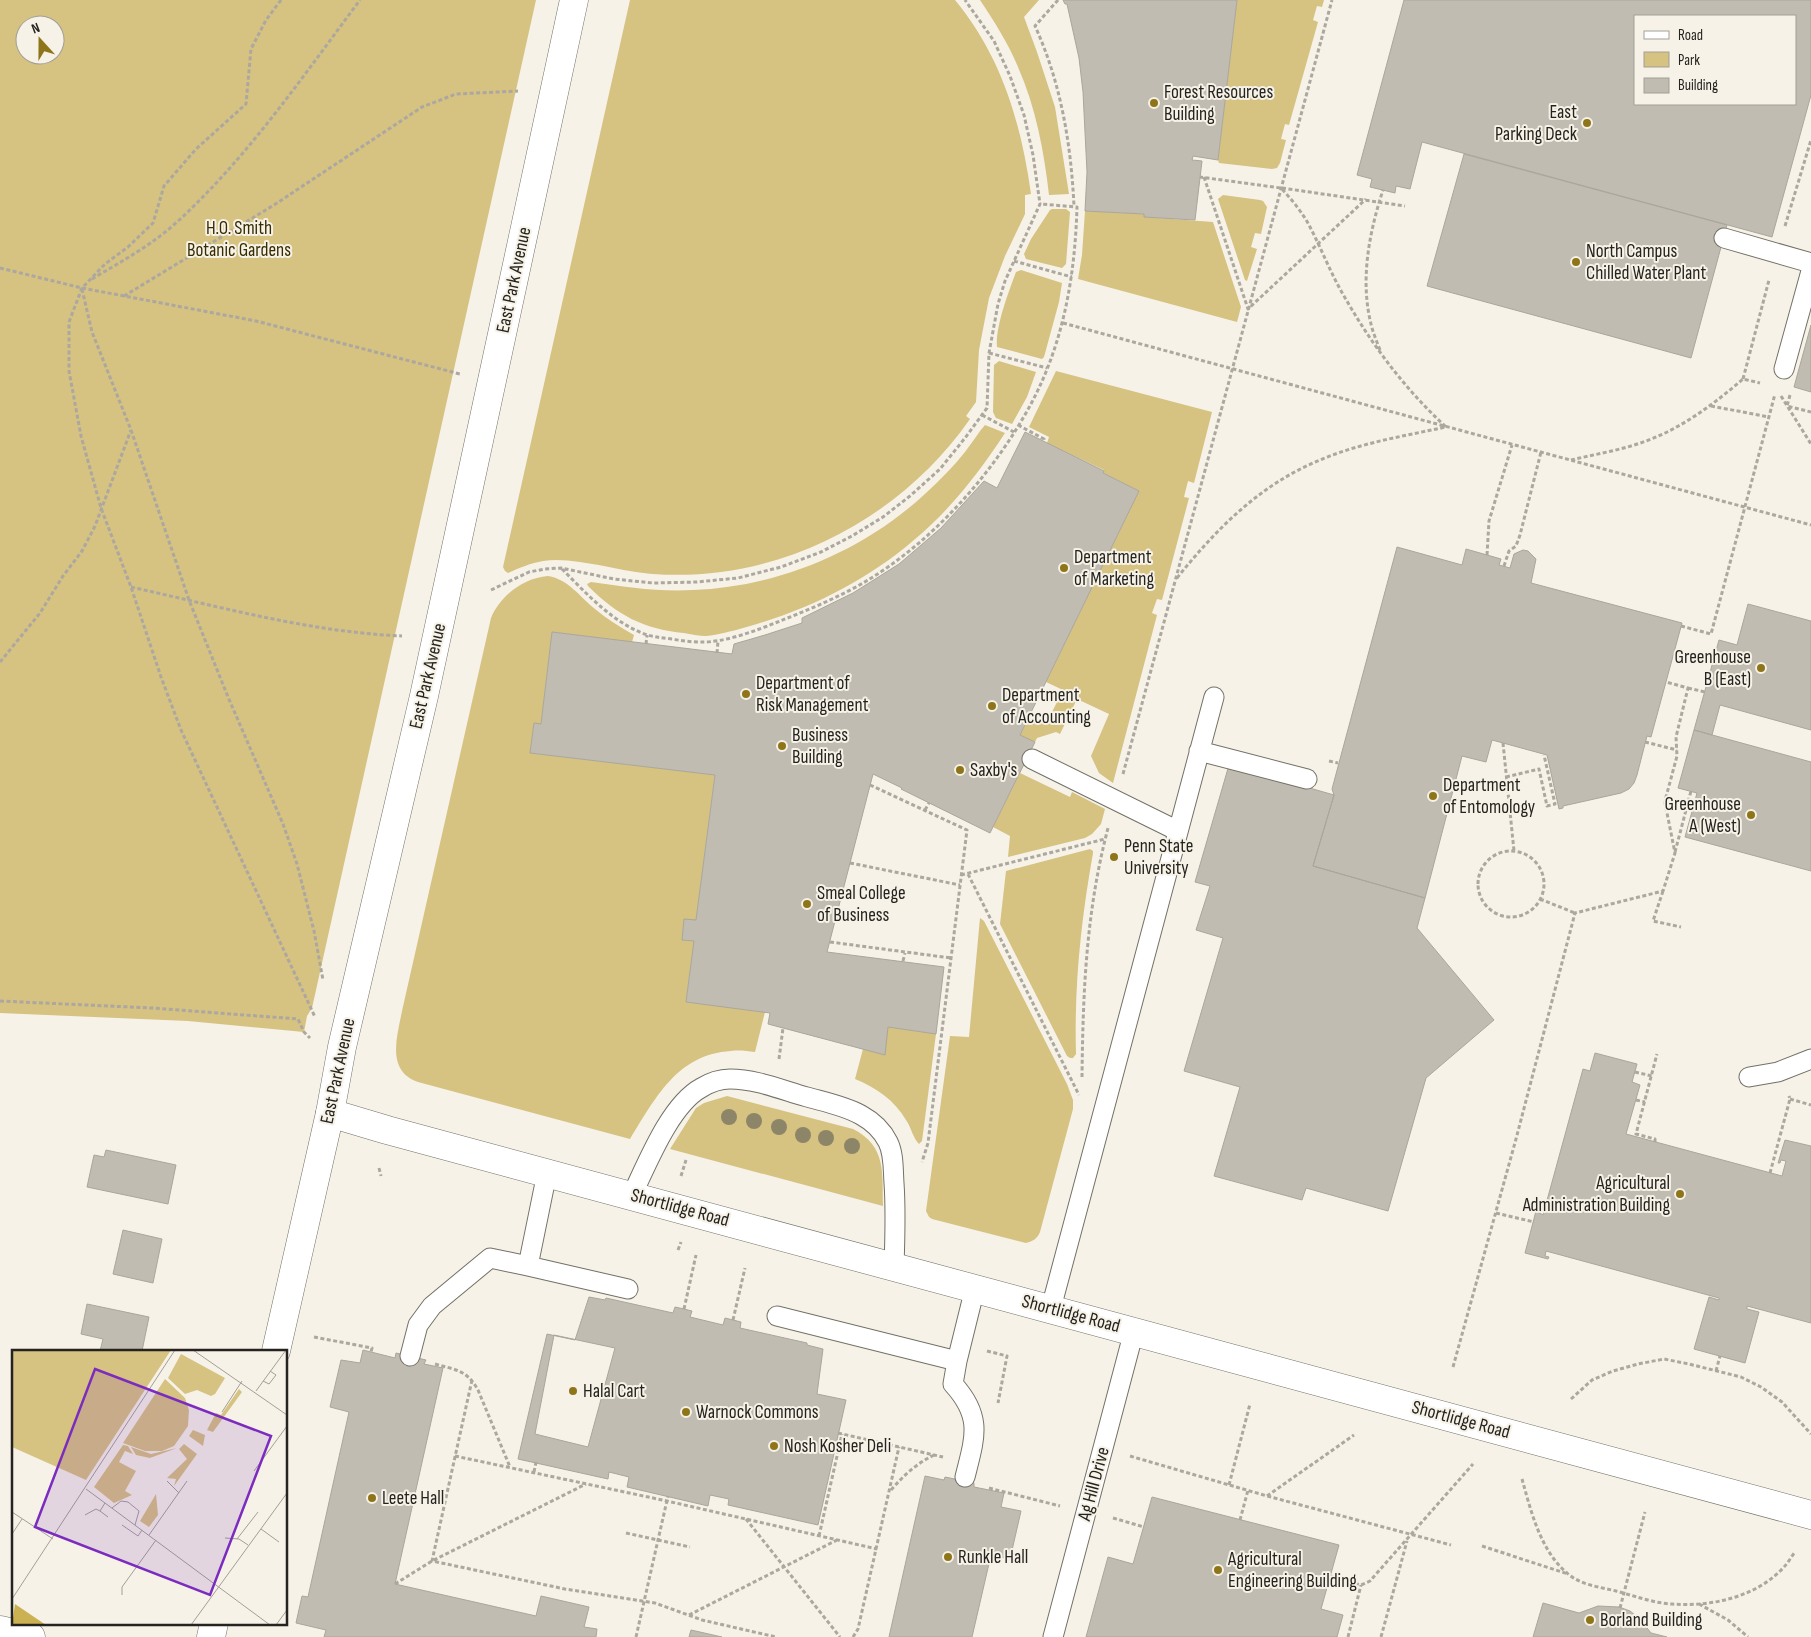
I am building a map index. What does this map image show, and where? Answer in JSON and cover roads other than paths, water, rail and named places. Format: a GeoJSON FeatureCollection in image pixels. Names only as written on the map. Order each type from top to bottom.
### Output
{"type":"FeatureCollection","features":[{"type":"Feature","properties":{"kind":"street","name":"East Park Avenue"},"geometry":{"type":"LineString","coordinates":[[276,1350],[330,1112],[342,1047],[424,696],[574,0]]}},
{"type":"Feature","properties":{"kind":"street","name":"Shortlidge Road"},"geometry":{"type":"LineString","coordinates":[[330,1112],[387,1130],[1811,1515]]}},
{"type":"Feature","properties":{"kind":"street"},"geometry":{"type":"LineString","coordinates":[[211,1637],[214,1624]]}},
{"type":"Feature","properties":{"kind":"street"},"geometry":{"type":"LineString","coordinates":[[0,1630],[31,1637]]}},
{"type":"Feature","properties":{"kind":"lane"},"geometry":{"type":"LineString","coordinates":[[1724,238],[1811,263]]}},
{"type":"Feature","properties":{"kind":"lane"},"geometry":{"type":"LineString","coordinates":[[1784,369],[1811,271]]}},
{"type":"Feature","properties":{"kind":"lane"},"geometry":{"type":"LineString","coordinates":[[1051,1308],[1214,697]]}},
{"type":"Feature","properties":{"kind":"lane"},"geometry":{"type":"LineString","coordinates":[[1199,751],[1308,779]]}},
{"type":"Feature","properties":{"kind":"lane"},"geometry":{"type":"LineString","coordinates":[[1032,759],[1178,831]]}},
{"type":"Feature","properties":{"kind":"lane"},"geometry":{"type":"LineString","coordinates":[[1749,1077],[1778,1072],[1811,1059]]}},
{"type":"Feature","properties":{"kind":"lane"},"geometry":{"type":"LineString","coordinates":[[632,1195],[677,1110],[689,1097],[700,1088],[715,1082],[729,1079],[752,1081],[839,1106],[860,1114],[882,1132],[893,1156],[896,1216],[894,1266]]}},
{"type":"Feature","properties":{"kind":"lane"},"geometry":{"type":"LineString","coordinates":[[528,1266],[547,1173]]}},
{"type":"Feature","properties":{"kind":"lane"},"geometry":{"type":"LineString","coordinates":[[410,1356],[418,1325],[432,1306],[490,1258],[628,1289]]}},
{"type":"Feature","properties":{"kind":"lane"},"geometry":{"type":"LineString","coordinates":[[965,1477],[972,1451],[974,1427],[972,1412],[965,1398],[953,1384],[975,1288]]}},
{"type":"Feature","properties":{"kind":"lane"},"geometry":{"type":"LineString","coordinates":[[777,1316],[957,1361]]}},
{"type":"Feature","properties":{"kind":"lane","name":"Ag Hill Drive"},"geometry":{"type":"LineString","coordinates":[[1053,1637],[1134,1331]]}},
{"type":"Feature","properties":{"kind":"place","name":"Forest Resources Building"},"geometry":{"type":"Point","coordinates":[1154,103]}},
{"type":"Feature","properties":{"kind":"place","name":"East Parking Deck"},"geometry":{"type":"Point","coordinates":[1587,123]}},
{"type":"Feature","properties":{"kind":"place","name":"North Campus Chilled Water Plant"},"geometry":{"type":"Point","coordinates":[1576,262]}},
{"type":"Feature","properties":{"kind":"place","name":"Department of Marketing"},"geometry":{"type":"Point","coordinates":[1064,568]}},
{"type":"Feature","properties":{"kind":"place","name":"Greenhouse B (East)"},"geometry":{"type":"Point","coordinates":[1761,668]}},
{"type":"Feature","properties":{"kind":"place","name":"Department of Risk Management"},"geometry":{"type":"Point","coordinates":[746,694]}},
{"type":"Feature","properties":{"kind":"place","name":"Department of Accounting"},"geometry":{"type":"Point","coordinates":[992,706]}},
{"type":"Feature","properties":{"kind":"place","name":"Business Building"},"geometry":{"type":"Point","coordinates":[782,746]}},
{"type":"Feature","properties":{"kind":"place","name":"Saxby's"},"geometry":{"type":"Point","coordinates":[960,770]}},
{"type":"Feature","properties":{"kind":"place","name":"Department of Entomology"},"geometry":{"type":"Point","coordinates":[1433,796]}},
{"type":"Feature","properties":{"kind":"place","name":"Greenhouse A (West)"},"geometry":{"type":"Point","coordinates":[1751,815]}},
{"type":"Feature","properties":{"kind":"place","name":"Penn State University"},"geometry":{"type":"Point","coordinates":[1114,857]}},
{"type":"Feature","properties":{"kind":"place","name":"Smeal College of Business"},"geometry":{"type":"Point","coordinates":[807,904]}},
{"type":"Feature","properties":{"kind":"place","name":"Agricultural Administration Building"},"geometry":{"type":"Point","coordinates":[1680,1194]}},
{"type":"Feature","properties":{"kind":"place","name":"Halal Cart"},"geometry":{"type":"Point","coordinates":[573,1391]}},
{"type":"Feature","properties":{"kind":"place","name":"Warnock Commons"},"geometry":{"type":"Point","coordinates":[686,1412]}},
{"type":"Feature","properties":{"kind":"place","name":"Nosh Kosher Deli"},"geometry":{"type":"Point","coordinates":[774,1446]}},
{"type":"Feature","properties":{"kind":"place","name":"Leete Hall"},"geometry":{"type":"Point","coordinates":[372,1498]}},
{"type":"Feature","properties":{"kind":"place","name":"Runkle Hall"},"geometry":{"type":"Point","coordinates":[948,1557]}},
{"type":"Feature","properties":{"kind":"place","name":"Agricultural Engineering Building"},"geometry":{"type":"Point","coordinates":[1218,1570]}},
{"type":"Feature","properties":{"kind":"place","name":"Borland Building"},"geometry":{"type":"Point","coordinates":[1590,1620]}},
{"type":"Feature","properties":{"kind":"park label","name":"H.O. Smith Botanic Gardens"},"geometry":{"type":"Point","coordinates":[239,239]}}]}
